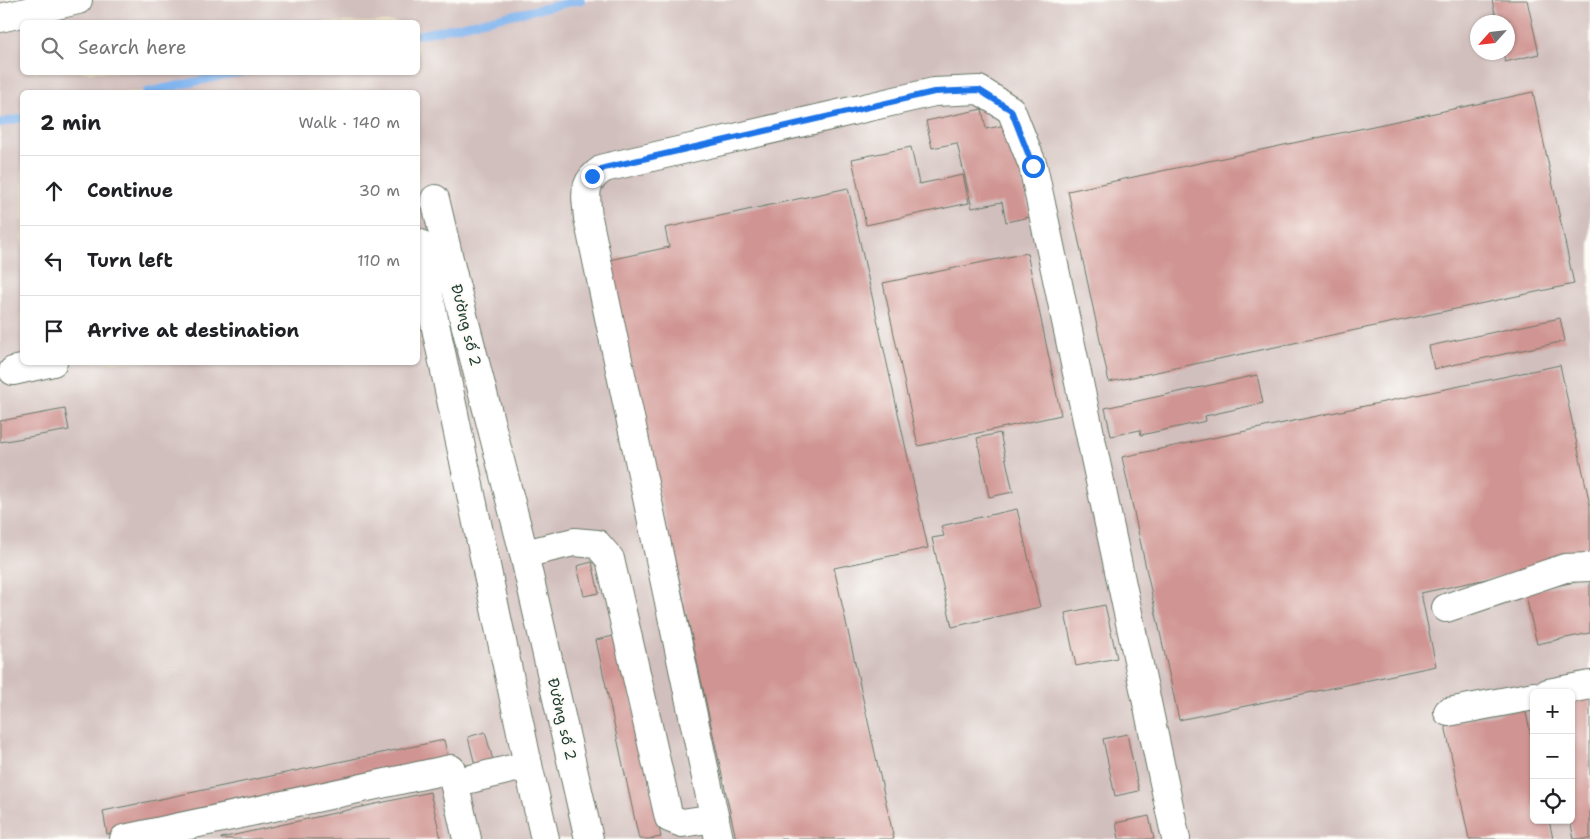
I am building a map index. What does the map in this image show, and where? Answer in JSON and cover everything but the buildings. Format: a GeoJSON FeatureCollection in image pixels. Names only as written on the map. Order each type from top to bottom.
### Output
{"type":"FeatureCollection","features":[{"type":"Feature","properties":{"kind":"street"},"geometry":{"type":"LineString","coordinates":[[0,18],[78,0]]}},
{"type":"Feature","properties":{"kind":"street"},"geometry":{"type":"LineString","coordinates":[[524,554],[574,542],[597,544],[610,559],[669,818],[682,823],[717,829],[588,218],[585,191],[592,176],[604,168],[934,92],[979,90],[1011,110],[1033,166],[1176,839]]}},
{"type":"Feature","properties":{"kind":"street"},"geometry":{"type":"LineString","coordinates":[[435,199],[453,276]]}},
{"type":"Feature","properties":{"kind":"street"},"geometry":{"type":"LineString","coordinates":[[420,262],[422,282]]}},
{"type":"Feature","properties":{"kind":"street","name":"Đường số 2"},"geometry":{"type":"LineString","coordinates":[[545,839],[422,282],[453,276],[524,554],[589,839]]}},
{"type":"Feature","properties":{"kind":"street"},"geometry":{"type":"LineString","coordinates":[[13,371],[40,365]]}},
{"type":"Feature","properties":{"kind":"street"},"geometry":{"type":"LineString","coordinates":[[1446,608],[1565,568],[1590,567]]}},
{"type":"Feature","properties":{"kind":"street"},"geometry":{"type":"LineString","coordinates":[[1569,689],[1590,685]]}},
{"type":"Feature","properties":{"kind":"street"},"geometry":{"type":"LineString","coordinates":[[1448,712],[1530,697]]}},
{"type":"Feature","properties":{"kind":"street"},"geometry":{"type":"LineString","coordinates":[[454,783],[528,765]]}},
{"type":"Feature","properties":{"kind":"street"},"geometry":{"type":"LineString","coordinates":[[124,839],[451,770],[467,839]]}},
{"type":"Feature","properties":{"kind":"shaded area"},"geometry":{"type":"Polygon","coordinates":[[[0,0],[1590,0],[1590,839],[0,839],[0,0]]]}},
{"type":"Feature","properties":{"kind":"waterway"},"geometry":{"type":"LineString","coordinates":[[420,35],[581,0]]}},
{"type":"Feature","properties":{"kind":"waterway"},"geometry":{"type":"LineString","coordinates":[[156,90],[227,75]]}},
{"type":"Feature","properties":{"kind":"waterway"},"geometry":{"type":"LineString","coordinates":[[0,123],[20,118]]}},
{"type":"Feature","properties":{"kind":"route"},"geometry":{"type":"LineString","coordinates":[[592,176],[604,168],[934,92],[979,90],[1011,110],[1033,166]]}}]}
